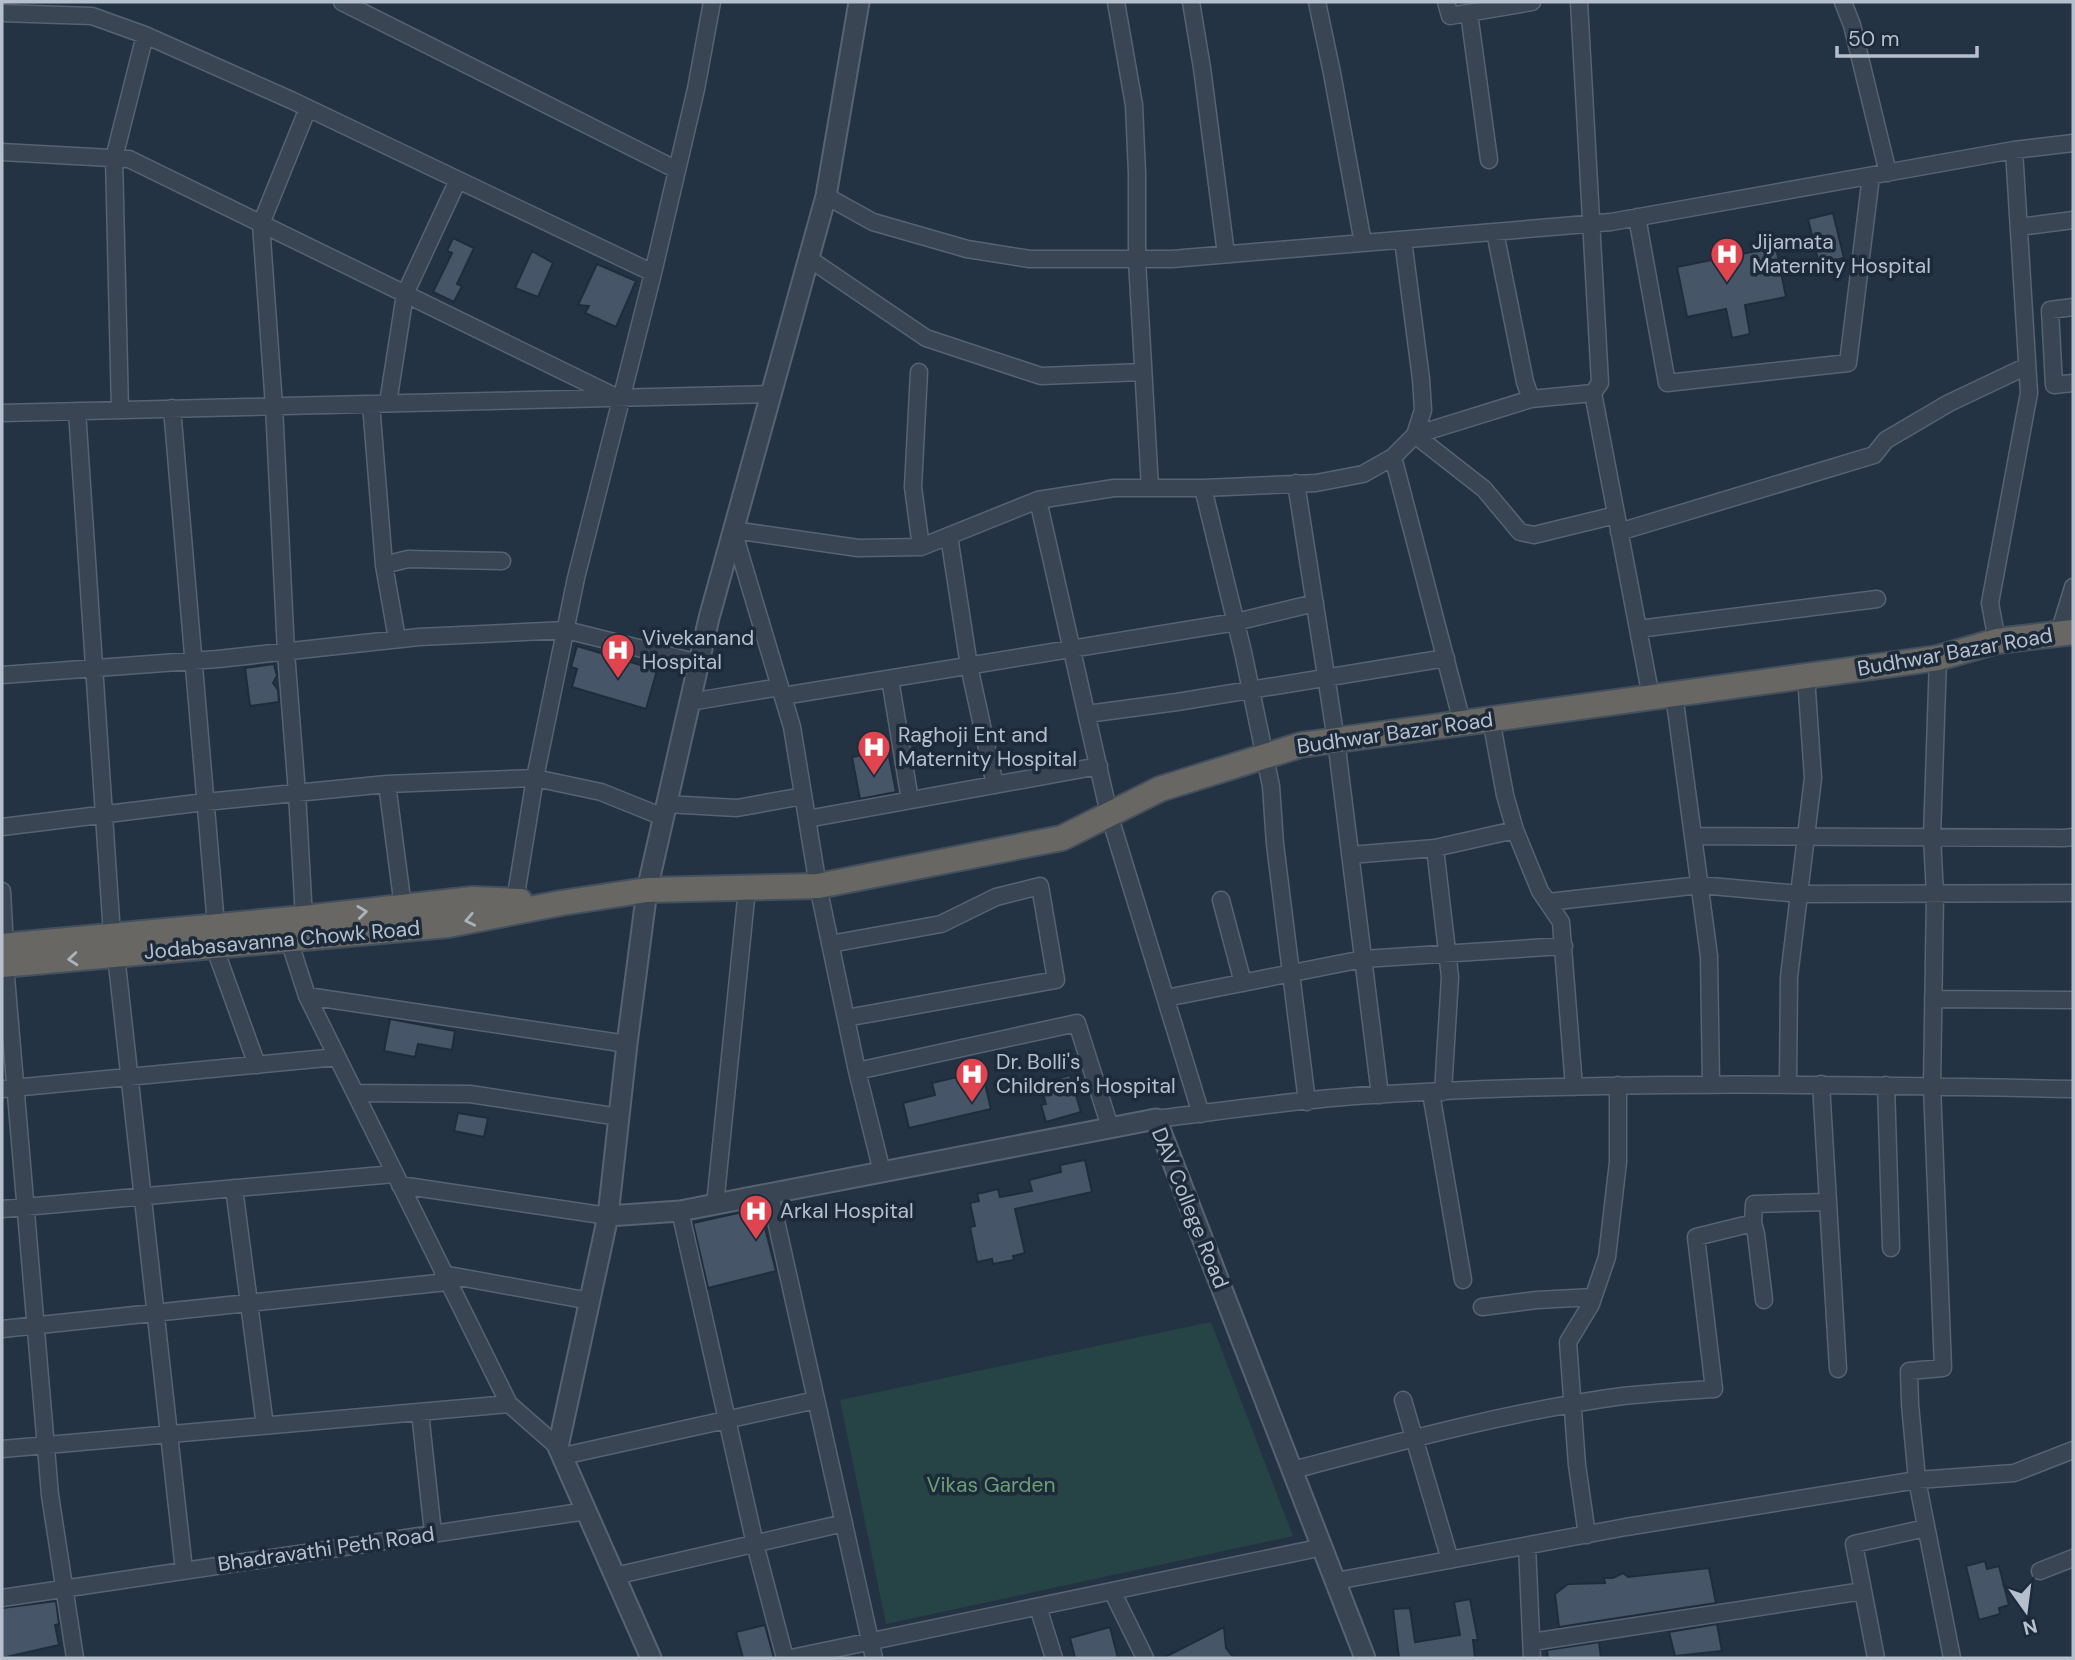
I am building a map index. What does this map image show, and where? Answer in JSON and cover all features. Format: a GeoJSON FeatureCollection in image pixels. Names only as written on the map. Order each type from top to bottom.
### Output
{"type":"FeatureCollection","features":[{"type":"Feature","properties":{"kind":"highway","name":"Budhwar Bazar Road"},"geometry":{"type":"LineString","coordinates":[[647,890],[818,886],[1062,838],[1160,789],[1301,745],[1938,658],[1997,641],[2066,632]]}},
{"type":"Feature","properties":{"kind":"highway","name":"Jodabasavanna Chowk Road"},"geometry":{"type":"LineString","coordinates":[[215,936],[289,940],[448,925],[647,890]]}},
{"type":"Feature","properties":{"kind":"highway","name":"Jodabasavanna Chowk Road"},"geometry":{"type":"LineString","coordinates":[[3,956],[215,936],[304,918],[473,899],[561,903]]}},
{"type":"Feature","properties":{"kind":"street"},"geometry":{"type":"LineString","coordinates":[[342,2],[677,170]]}},
{"type":"Feature","properties":{"kind":"street"},"geometry":{"type":"LineString","coordinates":[[515,901],[536,778],[576,578],[653,273],[696,89],[712,2]]}},
{"type":"Feature","properties":{"kind":"street"},"geometry":{"type":"LineString","coordinates":[[561,1452],[608,1216],[647,890],[709,618],[825,195],[859,2]]}},
{"type":"Feature","properties":{"kind":"street"},"geometry":{"type":"LineString","coordinates":[[1116,2],[1134,105],[1137,260],[1150,488]]}},
{"type":"Feature","properties":{"kind":"street"},"geometry":{"type":"LineString","coordinates":[[1191,2],[1226,254]]}},
{"type":"Feature","properties":{"kind":"street"},"geometry":{"type":"LineString","coordinates":[[1317,2],[1363,243]]}},
{"type":"Feature","properties":{"kind":"street"},"geometry":{"type":"LineString","coordinates":[[1446,2],[1450,16],[1532,2]]}},
{"type":"Feature","properties":{"kind":"street"},"geometry":{"type":"LineString","coordinates":[[1594,2],[1579,6],[1600,383],[1593,393],[1638,629],[1662,696],[1693,836],[1709,956],[1711,1084]]}},
{"type":"Feature","properties":{"kind":"street"},"geometry":{"type":"LineString","coordinates":[[1843,2],[1852,25],[1888,173]]}},
{"type":"Feature","properties":{"kind":"street"},"geometry":{"type":"LineString","coordinates":[[2,13],[92,16],[145,35],[308,108],[653,273]]}},
{"type":"Feature","properties":{"kind":"street"},"geometry":{"type":"LineString","coordinates":[[1469,13],[1489,160]]}},
{"type":"Feature","properties":{"kind":"street"},"geometry":{"type":"LineString","coordinates":[[120,410],[114,158],[145,35]]}},
{"type":"Feature","properties":{"kind":"street"},"geometry":{"type":"LineString","coordinates":[[304,918],[261,224],[308,108]]}},
{"type":"Feature","properties":{"kind":"street"},"geometry":{"type":"LineString","coordinates":[[825,195],[873,222],[967,248],[1030,259],[1137,260],[1592,223],[2014,150],[2073,143]]}},
{"type":"Feature","properties":{"kind":"street"},"geometry":{"type":"LineString","coordinates":[[1997,641],[1990,603],[2029,393],[2014,150]]}},
{"type":"Feature","properties":{"kind":"street"},"geometry":{"type":"LineString","coordinates":[[2,152],[129,159],[620,397]]}},
{"type":"Feature","properties":{"kind":"street"},"geometry":{"type":"LineString","coordinates":[[1637,217],[1667,383],[1848,363],[1871,176]]}},
{"type":"Feature","properties":{"kind":"street"},"geometry":{"type":"LineString","coordinates":[[388,403],[405,294],[458,180]]}},
{"type":"Feature","properties":{"kind":"street"},"geometry":{"type":"LineString","coordinates":[[2019,227],[2073,220]]}},
{"type":"Feature","properties":{"kind":"street"},"geometry":{"type":"LineString","coordinates":[[1495,232],[1525,382],[1531,399]]}},
{"type":"Feature","properties":{"kind":"street"},"geometry":{"type":"LineString","coordinates":[[733,530],[858,548],[921,547],[1038,500],[1115,488],[1203,488],[1316,483],[1363,474],[1393,457],[1415,435],[1423,410],[1403,240]]}},
{"type":"Feature","properties":{"kind":"street"},"geometry":{"type":"LineString","coordinates":[[808,258],[926,338],[1041,376],[1143,372]]}},
{"type":"Feature","properties":{"kind":"street"},"geometry":{"type":"LineString","coordinates":[[2073,307],[2050,310],[2054,385],[2073,383]]}},
{"type":"Feature","properties":{"kind":"street"},"geometry":{"type":"LineString","coordinates":[[1619,532],[1874,455],[1886,440],[1949,403],[2027,366]]}},
{"type":"Feature","properties":{"kind":"street"},"geometry":{"type":"LineString","coordinates":[[919,372],[913,487],[921,547]]}},
{"type":"Feature","properties":{"kind":"street"},"geometry":{"type":"LineString","coordinates":[[1415,435],[1531,399],[1593,393]]}},
{"type":"Feature","properties":{"kind":"street"},"geometry":{"type":"LineString","coordinates":[[2,413],[770,394]]}},
{"type":"Feature","properties":{"kind":"street"},"geometry":{"type":"LineString","coordinates":[[371,404],[384,565],[397,639]]}},
{"type":"Feature","properties":{"kind":"street"},"geometry":{"type":"LineString","coordinates":[[172,408],[215,936],[257,1065]]}},
{"type":"Feature","properties":{"kind":"street"},"geometry":{"type":"LineString","coordinates":[[77,411],[114,945],[184,1570]]}},
{"type":"Feature","properties":{"kind":"street"},"geometry":{"type":"LineString","coordinates":[[1415,435],[1483,489],[1520,532],[1534,535],[1616,515]]}},
{"type":"Feature","properties":{"kind":"street"},"geometry":{"type":"LineString","coordinates":[[1393,457],[1462,722]]}},
{"type":"Feature","properties":{"kind":"street"},"geometry":{"type":"LineString","coordinates":[[1296,484],[1336,740],[1380,1095]]}},
{"type":"Feature","properties":{"kind":"street"},"geometry":{"type":"LineString","coordinates":[[1203,488],[1236,622],[1270,786],[1307,1102]]}},
{"type":"Feature","properties":{"kind":"street"},"geometry":{"type":"LineString","coordinates":[[1038,500],[1110,814],[1201,1114]]}},
{"type":"Feature","properties":{"kind":"street"},"geometry":{"type":"LineString","coordinates":[[733,530],[792,727],[818,886],[857,1071],[882,1172]]}},
{"type":"Feature","properties":{"kind":"street"},"geometry":{"type":"LineString","coordinates":[[949,536],[969,666],[995,785]]}},
{"type":"Feature","properties":{"kind":"street"},"geometry":{"type":"LineString","coordinates":[[384,565],[408,559],[502,561]]}},
{"type":"Feature","properties":{"kind":"street"},"geometry":{"type":"LineString","coordinates":[[2066,632],[2073,587]]}},
{"type":"Feature","properties":{"kind":"street"},"geometry":{"type":"LineString","coordinates":[[1638,629],[1877,599]]}},
{"type":"Feature","properties":{"kind":"street"},"geometry":{"type":"LineString","coordinates":[[690,702],[890,679],[1236,622],[1315,603]]}},
{"type":"Feature","properties":{"kind":"street"},"geometry":{"type":"LineString","coordinates":[[2,675],[193,661],[397,639],[566,630],[699,663]]}},
{"type":"Feature","properties":{"kind":"street"},"geometry":{"type":"LineString","coordinates":[[1087,714],[1446,658]]}},
{"type":"Feature","properties":{"kind":"street"},"geometry":{"type":"LineString","coordinates":[[1938,658],[1932,837],[1935,894],[1932,1086],[1943,1368],[1909,1371],[1917,1480],[1952,1658]]}},
{"type":"Feature","properties":{"kind":"street"},"geometry":{"type":"LineString","coordinates":[[1788,1084],[1790,976],[1813,778],[1806,676]]}},
{"type":"Feature","properties":{"kind":"street"},"geometry":{"type":"LineString","coordinates":[[890,679],[910,800]]}},
{"type":"Feature","properties":{"kind":"street"},"geometry":{"type":"LineString","coordinates":[[1491,719],[1505,795],[1515,830],[1541,891],[1561,922],[1574,1087]]}},
{"type":"Feature","properties":{"kind":"street"},"geometry":{"type":"LineString","coordinates":[[807,819],[1099,766]]}},
{"type":"Feature","properties":{"kind":"street"},"geometry":{"type":"LineString","coordinates":[[2,827],[205,802],[387,784],[536,778],[665,810],[737,808],[803,796]]}},
{"type":"Feature","properties":{"kind":"street"},"geometry":{"type":"LineString","coordinates":[[387,784],[403,907]]}},
{"type":"Feature","properties":{"kind":"street"},"geometry":{"type":"LineString","coordinates":[[1350,855],[1436,848],[1515,830]]}},
{"type":"Feature","properties":{"kind":"street"},"geometry":{"type":"LineString","coordinates":[[1693,836],[2073,837]]}},
{"type":"Feature","properties":{"kind":"street"},"geometry":{"type":"LineString","coordinates":[[1436,848],[1450,978],[1437,1093],[1463,1280]]}},
{"type":"Feature","properties":{"kind":"street"},"geometry":{"type":"LineString","coordinates":[[1548,902],[1700,885],[1800,894],[2073,893]]}},
{"type":"Feature","properties":{"kind":"street"},"geometry":{"type":"LineString","coordinates":[[830,943],[941,924],[996,897],[1040,886],[1056,981],[846,1018]]}},
{"type":"Feature","properties":{"kind":"street"},"geometry":{"type":"LineString","coordinates":[[715,1205],[747,889]]}},
{"type":"Feature","properties":{"kind":"street"},"geometry":{"type":"LineString","coordinates":[[2,891],[8,1089],[25,1207],[50,1495],[75,1658]]}},
{"type":"Feature","properties":{"kind":"street"},"geometry":{"type":"LineString","coordinates":[[1221,900],[1243,983]]}},
{"type":"Feature","properties":{"kind":"street"},"geometry":{"type":"LineString","coordinates":[[289,940],[307,996],[445,1278],[509,1404],[561,1452],[651,1658]]}},
{"type":"Feature","properties":{"kind":"street"},"geometry":{"type":"LineString","coordinates":[[1166,998],[1363,959],[1564,946]]}},
{"type":"Feature","properties":{"kind":"street"},"geometry":{"type":"LineString","coordinates":[[307,996],[627,1044]]}},
{"type":"Feature","properties":{"kind":"street"},"geometry":{"type":"LineString","coordinates":[[1933,999],[2073,1000]]}},
{"type":"Feature","properties":{"kind":"street"},"geometry":{"type":"LineString","coordinates":[[857,1071],[1077,1023],[1110,1128]]}},
{"type":"Feature","properties":{"kind":"street"},"geometry":{"type":"LineString","coordinates":[[8,1089],[337,1057]]}},
{"type":"Feature","properties":{"kind":"street"},"geometry":{"type":"LineString","coordinates":[[1821,1084],[1838,1369]]}},
{"type":"Feature","properties":{"kind":"street"},"geometry":{"type":"LineString","coordinates":[[1156,1119],[1380,1095],[1618,1085],[1821,1084],[2073,1088]]}},
{"type":"Feature","properties":{"kind":"street"},"geometry":{"type":"LineString","coordinates":[[1587,1535],[1577,1465],[1568,1342],[1593,1297],[1607,1257],[1619,1162],[1618,1085]]}},
{"type":"Feature","properties":{"kind":"street"},"geometry":{"type":"LineString","coordinates":[[1886,1085],[1891,1248]]}},
{"type":"Feature","properties":{"kind":"street"},"geometry":{"type":"LineString","coordinates":[[355,1093],[470,1094],[619,1117]]}},
{"type":"Feature","properties":{"kind":"street","name":"DAV College Road"},"geometry":{"type":"LineString","coordinates":[[608,1216],[680,1212],[1156,1119],[1365,1658]]}},
{"type":"Feature","properties":{"kind":"street"},"geometry":{"type":"LineString","coordinates":[[2,1209],[234,1188],[397,1180],[608,1216]]}},
{"type":"Feature","properties":{"kind":"street"},"geometry":{"type":"LineString","coordinates":[[234,1188],[265,1426]]}},
{"type":"Feature","properties":{"kind":"street"},"geometry":{"type":"LineString","coordinates":[[770,1194],[874,1658]]}},
{"type":"Feature","properties":{"kind":"street"},"geometry":{"type":"LineString","coordinates":[[1764,1300],[1753,1223],[1754,1204],[1828,1202]]}},
{"type":"Feature","properties":{"kind":"street"},"geometry":{"type":"LineString","coordinates":[[680,1212],[755,1544],[785,1658]]}},
{"type":"Feature","properties":{"kind":"street"},"geometry":{"type":"LineString","coordinates":[[1293,1470],[1414,1437],[1535,1411],[1625,1396],[1714,1389],[1696,1237],[1753,1223]]}},
{"type":"Feature","properties":{"kind":"street"},"geometry":{"type":"LineString","coordinates":[[2,1329],[155,1314],[445,1278],[590,1301]]}},
{"type":"Feature","properties":{"kind":"street"},"geometry":{"type":"LineString","coordinates":[[1482,1307],[1593,1297]]}},
{"type":"Feature","properties":{"kind":"street"},"geometry":{"type":"LineString","coordinates":[[561,1452],[816,1400]]}},
{"type":"Feature","properties":{"kind":"street"},"geometry":{"type":"LineString","coordinates":[[1403,1400],[1450,1560]]}},
{"type":"Feature","properties":{"kind":"street"},"geometry":{"type":"LineString","coordinates":[[2,1449],[509,1404]]}},
{"type":"Feature","properties":{"kind":"street"},"geometry":{"type":"LineString","coordinates":[[420,1412],[433,1533]]}},
{"type":"Feature","properties":{"kind":"street"},"geometry":{"type":"LineString","coordinates":[[1336,1581],[1587,1535],[1917,1480],[2014,1473],[2073,1450]]}},
{"type":"Feature","properties":{"kind":"street","name":"Bhadravathi Peth Road"},"geometry":{"type":"LineString","coordinates":[[2,1598],[587,1511]]}},
{"type":"Feature","properties":{"kind":"street"},"geometry":{"type":"LineString","coordinates":[[615,1576],[844,1523]]}},
{"type":"Feature","properties":{"kind":"street"},"geometry":{"type":"LineString","coordinates":[[1876,1658],[1854,1544],[1926,1528]]}},
{"type":"Feature","properties":{"kind":"street"},"geometry":{"type":"LineString","coordinates":[[1527,1546],[1532,1650],[1863,1591]]}},
{"type":"Feature","properties":{"kind":"street"},"geometry":{"type":"LineString","coordinates":[[791,1658],[1323,1547]]}},
{"type":"Feature","properties":{"kind":"street"},"geometry":{"type":"LineString","coordinates":[[2040,1571],[2073,1558]]}},
{"type":"Feature","properties":{"kind":"street"},"geometry":{"type":"LineString","coordinates":[[1112,1591],[1145,1658]]}},
{"type":"Feature","properties":{"kind":"street"},"geometry":{"type":"LineString","coordinates":[[1038,1607],[1054,1658]]}},
{"type":"Feature","properties":{"kind":"green space","name":"Vikas Garden"},"geometry":{"type":"Polygon","coordinates":[[[1211,1322],[1293,1536],[886,1624],[840,1400],[1211,1322]]]}},
{"type":"Feature","properties":{"kind":"building"},"geometry":{"type":"Polygon","coordinates":[[[1833,213],[1844,258],[1819,264],[1808,219],[1833,213]]]}},
{"type":"Feature","properties":{"kind":"building"},"geometry":{"type":"Polygon","coordinates":[[[453,238],[474,248],[457,284],[462,286],[454,302],[433,292],[452,253],[447,251],[453,238]]]}},
{"type":"Feature","properties":{"kind":"building"},"geometry":{"type":"Polygon","coordinates":[[[1776,247],[1786,297],[1745,305],[1750,334],[1732,338],[1726,309],[1687,317],[1677,267],[1776,247]]]}},
{"type":"Feature","properties":{"kind":"building"},"geometry":{"type":"Polygon","coordinates":[[[532,251],[553,263],[538,297],[515,288],[532,251]]]}},
{"type":"Feature","properties":{"kind":"building"},"geometry":{"type":"Polygon","coordinates":[[[597,264],[636,281],[616,327],[585,313],[589,306],[578,305],[597,264]]]}},
{"type":"Feature","properties":{"kind":"building"},"geometry":{"type":"Polygon","coordinates":[[[577,646],[657,670],[646,709],[572,687],[577,669],[571,667],[577,646]]]}},
{"type":"Feature","properties":{"kind":"building"},"geometry":{"type":"Polygon","coordinates":[[[274,664],[277,676],[273,683],[278,690],[279,702],[250,706],[245,668],[274,664]]]}},
{"type":"Feature","properties":{"kind":"building"},"geometry":{"type":"Polygon","coordinates":[[[888,751],[896,792],[860,799],[852,757],[888,751]]]}},
{"type":"Feature","properties":{"kind":"building"},"geometry":{"type":"Polygon","coordinates":[[[390,1019],[455,1031],[452,1050],[418,1044],[415,1057],[384,1051],[390,1019]]]}},
{"type":"Feature","properties":{"kind":"building"},"geometry":{"type":"Polygon","coordinates":[[[982,1071],[991,1109],[909,1128],[903,1103],[935,1095],[932,1083],[982,1071]]]}},
{"type":"Feature","properties":{"kind":"building"},"geometry":{"type":"Polygon","coordinates":[[[1070,1075],[1081,1112],[1046,1122],[1041,1105],[1046,1104],[1040,1084],[1070,1075]]]}},
{"type":"Feature","properties":{"kind":"building"},"geometry":{"type":"Polygon","coordinates":[[[458,1113],[488,1118],[484,1137],[454,1131],[458,1113]]]}},
{"type":"Feature","properties":{"kind":"building"},"geometry":{"type":"Polygon","coordinates":[[[1085,1160],[1092,1192],[1015,1209],[1025,1253],[1013,1256],[1014,1260],[993,1264],[992,1259],[977,1262],[970,1227],[975,1226],[970,1203],[979,1201],[977,1194],[998,1189],[1000,1197],[1032,1191],[1029,1180],[1061,1172],[1060,1165],[1085,1160]]]}},
{"type":"Feature","properties":{"kind":"building"},"geometry":{"type":"Polygon","coordinates":[[[760,1208],[776,1271],[708,1288],[693,1223],[760,1208]]]}},
{"type":"Feature","properties":{"kind":"building"},"geometry":{"type":"Polygon","coordinates":[[[1985,1561],[1987,1569],[1999,1566],[2009,1605],[1999,1608],[2000,1614],[1979,1620],[1966,1566],[1985,1561]]]}},
{"type":"Feature","properties":{"kind":"building"},"geometry":{"type":"Polygon","coordinates":[[[1709,1568],[1716,1603],[1559,1627],[1555,1594],[1568,1584],[1605,1583],[1604,1578],[1613,1578],[1623,1573],[1628,1577],[1709,1568]]]}},
{"type":"Feature","properties":{"kind":"building"},"geometry":{"type":"Polygon","coordinates":[[[1470,1599],[1478,1640],[1473,1640],[1475,1658],[1399,1658],[1393,1609],[1410,1608],[1415,1642],[1460,1635],[1454,1602],[1470,1599]]]}},
{"type":"Feature","properties":{"kind":"building"},"geometry":{"type":"Polygon","coordinates":[[[56,1601],[59,1624],[55,1625],[59,1645],[2,1658],[2,1608],[56,1601]]]}},
{"type":"Feature","properties":{"kind":"building"},"geometry":{"type":"Polygon","coordinates":[[[1717,1624],[1722,1651],[1675,1656],[1669,1632],[1717,1624]]]}},
{"type":"Feature","properties":{"kind":"building"},"geometry":{"type":"Polygon","coordinates":[[[765,1625],[774,1658],[743,1658],[736,1632],[765,1625]]]}},
{"type":"Feature","properties":{"kind":"building"},"geometry":{"type":"Polygon","coordinates":[[[1110,1627],[1118,1658],[1075,1658],[1070,1638],[1110,1627]]]}},
{"type":"Feature","properties":{"kind":"building"},"geometry":{"type":"Polygon","coordinates":[[[1224,1627],[1226,1648],[1234,1658],[1163,1658],[1224,1627]]]}},
{"type":"Feature","properties":{"kind":"building"},"geometry":{"type":"Polygon","coordinates":[[[1599,1642],[1601,1658],[1548,1658],[1547,1650],[1599,1642]]]}},
{"type":"Feature","properties":{"kind":"place","name":"Jijamata Maternity Hospital"},"geometry":{"type":"Point","coordinates":[1727,284]}},
{"type":"Feature","properties":{"kind":"place","name":"Vivekanand Hospital"},"geometry":{"type":"Point","coordinates":[618,680]}},
{"type":"Feature","properties":{"kind":"place","name":"Raghoji Ent and Maternity Hospital"},"geometry":{"type":"Point","coordinates":[874,777]}},
{"type":"Feature","properties":{"kind":"place","name":"Dr. Bolli's Children's Hospital"},"geometry":{"type":"Point","coordinates":[972,1104]}},
{"type":"Feature","properties":{"kind":"place","name":"Arkal Hospital"},"geometry":{"type":"Point","coordinates":[756,1241]}}]}
